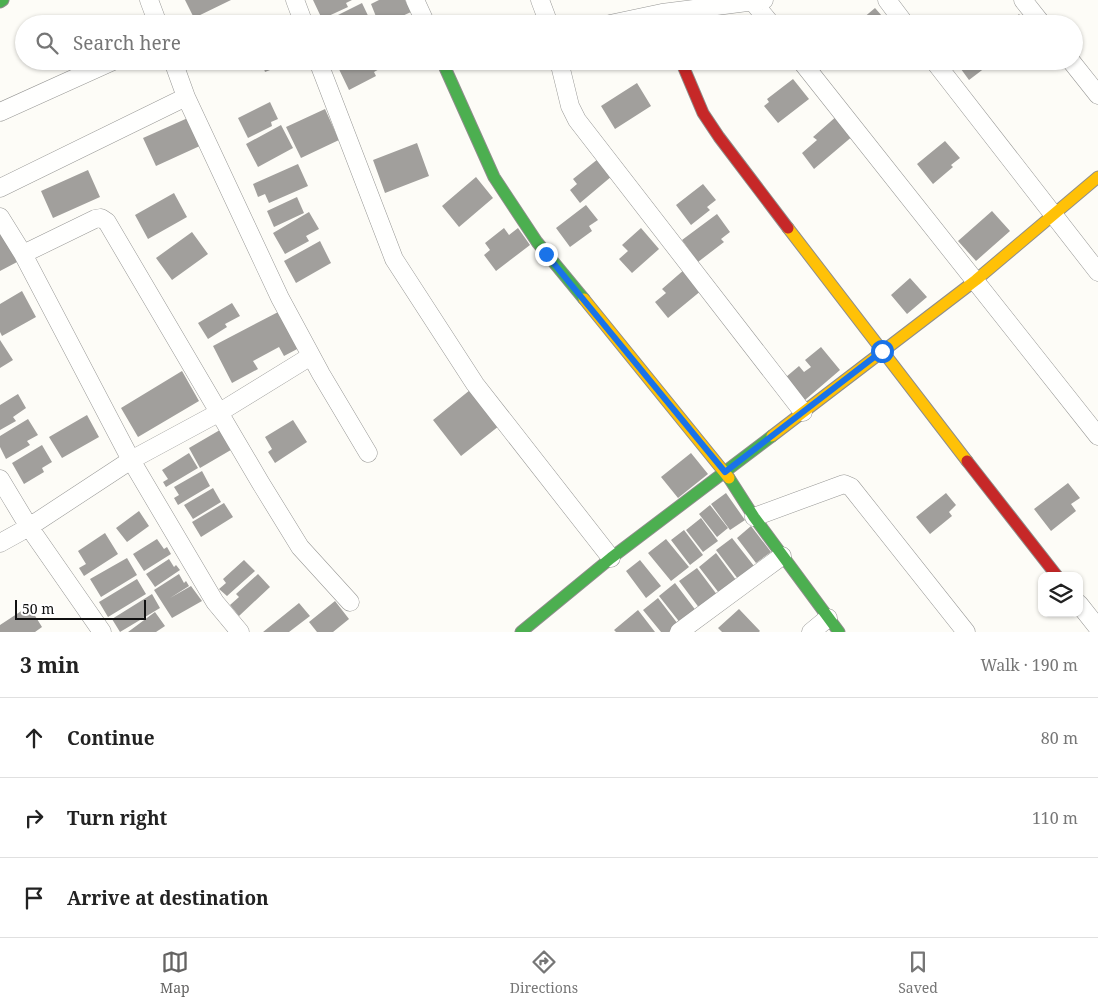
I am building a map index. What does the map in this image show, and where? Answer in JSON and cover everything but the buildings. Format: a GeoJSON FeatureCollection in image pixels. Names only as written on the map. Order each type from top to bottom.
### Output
{"type":"FeatureCollection","features":[{"type":"Feature","properties":{"kind":"street"},"geometry":{"type":"LineString","coordinates":[[149,0],[155,15]]}},
{"type":"Feature","properties":{"kind":"street"},"geometry":{"type":"LineString","coordinates":[[295,0],[301,15]]}},
{"type":"Feature","properties":{"kind":"street"},"geometry":{"type":"LineString","coordinates":[[415,0],[422,15]]}},
{"type":"Feature","properties":{"kind":"street"},"geometry":{"type":"LineString","coordinates":[[540,0],[546,15]]}},
{"type":"Feature","properties":{"kind":"street"},"geometry":{"type":"LineString","coordinates":[[887,0],[898,15]]}},
{"type":"Feature","properties":{"kind":"street"},"geometry":{"type":"LineString","coordinates":[[1023,0],[1035,15]]}},
{"type":"Feature","properties":{"kind":"street"},"geometry":{"type":"LineString","coordinates":[[649,15],[759,1],[766,15]]}},
{"type":"Feature","properties":{"kind":"street"},"geometry":{"type":"LineString","coordinates":[[0,112],[93,70]]}},
{"type":"Feature","properties":{"kind":"street"},"geometry":{"type":"LineString","coordinates":[[176,70],[186,96],[280,298],[311,356],[368,452]]}},
{"type":"Feature","properties":{"kind":"street"},"geometry":{"type":"LineString","coordinates":[[321,70],[394,259],[475,384],[611,558]]}},
{"type":"Feature","properties":{"kind":"street"},"geometry":{"type":"LineString","coordinates":[[446,70],[494,177],[537,242],[725,472],[754,517],[839,632]]}},
{"type":"Feature","properties":{"kind":"street"},"geometry":{"type":"LineString","coordinates":[[561,70],[570,106],[577,120],[803,412]]}},
{"type":"Feature","properties":{"kind":"street"},"geometry":{"type":"LineString","coordinates":[[684,70],[694,95],[710,124],[882,351],[1055,572]]}},
{"type":"Feature","properties":{"kind":"street"},"geometry":{"type":"LineString","coordinates":[[808,70],[1098,436]]}},
{"type":"Feature","properties":{"kind":"street"},"geometry":{"type":"LineString","coordinates":[[941,70],[1098,272]]}},
{"type":"Feature","properties":{"kind":"street"},"geometry":{"type":"LineString","coordinates":[[1079,70],[1098,95]]}},
{"type":"Feature","properties":{"kind":"street"},"geometry":{"type":"LineString","coordinates":[[0,188],[186,96]]}},
{"type":"Feature","properties":{"kind":"street"},"geometry":{"type":"LineString","coordinates":[[521,632],[611,558],[976,280],[1098,177]]}},
{"type":"Feature","properties":{"kind":"street"},"geometry":{"type":"LineString","coordinates":[[0,217],[23,254],[131,460],[215,602],[240,632]]}},
{"type":"Feature","properties":{"kind":"street"},"geometry":{"type":"LineString","coordinates":[[23,254],[95,219],[101,218],[107,222],[300,547],[350,602]]}},
{"type":"Feature","properties":{"kind":"street"},"geometry":{"type":"LineString","coordinates":[[0,543],[29,527],[131,460],[220,412],[311,356]]}},
{"type":"Feature","properties":{"kind":"street"},"geometry":{"type":"LineString","coordinates":[[0,479],[29,527],[102,632]]}},
{"type":"Feature","properties":{"kind":"street"},"geometry":{"type":"LineString","coordinates":[[754,517],[844,484],[851,487],[966,632]]}},
{"type":"Feature","properties":{"kind":"street"},"geometry":{"type":"LineString","coordinates":[[679,632],[782,556]]}},
{"type":"Feature","properties":{"kind":"street"},"geometry":{"type":"LineString","coordinates":[[1088,607],[1098,628]]}},
{"type":"Feature","properties":{"kind":"street"},"geometry":{"type":"LineString","coordinates":[[811,632],[828,618]]}},
{"type":"Feature","properties":{"kind":"traffic: fast"},"geometry":{"type":"LineString","coordinates":[[446,70],[494,177],[537,242],[584,299]]}},
{"type":"Feature","properties":{"kind":"traffic: fast"},"geometry":{"type":"LineString","coordinates":[[521,632],[611,558],[772,436]]}},
{"type":"Feature","properties":{"kind":"traffic: fast"},"geometry":{"type":"LineString","coordinates":[[729,478],[754,517],[839,632]]}},
{"type":"Feature","properties":{"kind":"traffic: slow"},"geometry":{"type":"LineString","coordinates":[[772,436],[976,280],[1098,177]]}},
{"type":"Feature","properties":{"kind":"traffic: slow"},"geometry":{"type":"LineString","coordinates":[[788,228],[967,461]]}},
{"type":"Feature","properties":{"kind":"traffic: slow"},"geometry":{"type":"LineString","coordinates":[[584,299],[729,478]]}},
{"type":"Feature","properties":{"kind":"traffic: jam"},"geometry":{"type":"LineString","coordinates":[[685,70],[703,113],[788,228]]}},
{"type":"Feature","properties":{"kind":"traffic: jam"},"geometry":{"type":"LineString","coordinates":[[967,461],[1054,572]]}},
{"type":"Feature","properties":{"kind":"route"},"geometry":{"type":"LineString","coordinates":[[546,254],[725,472],[882,351]]}}]}
